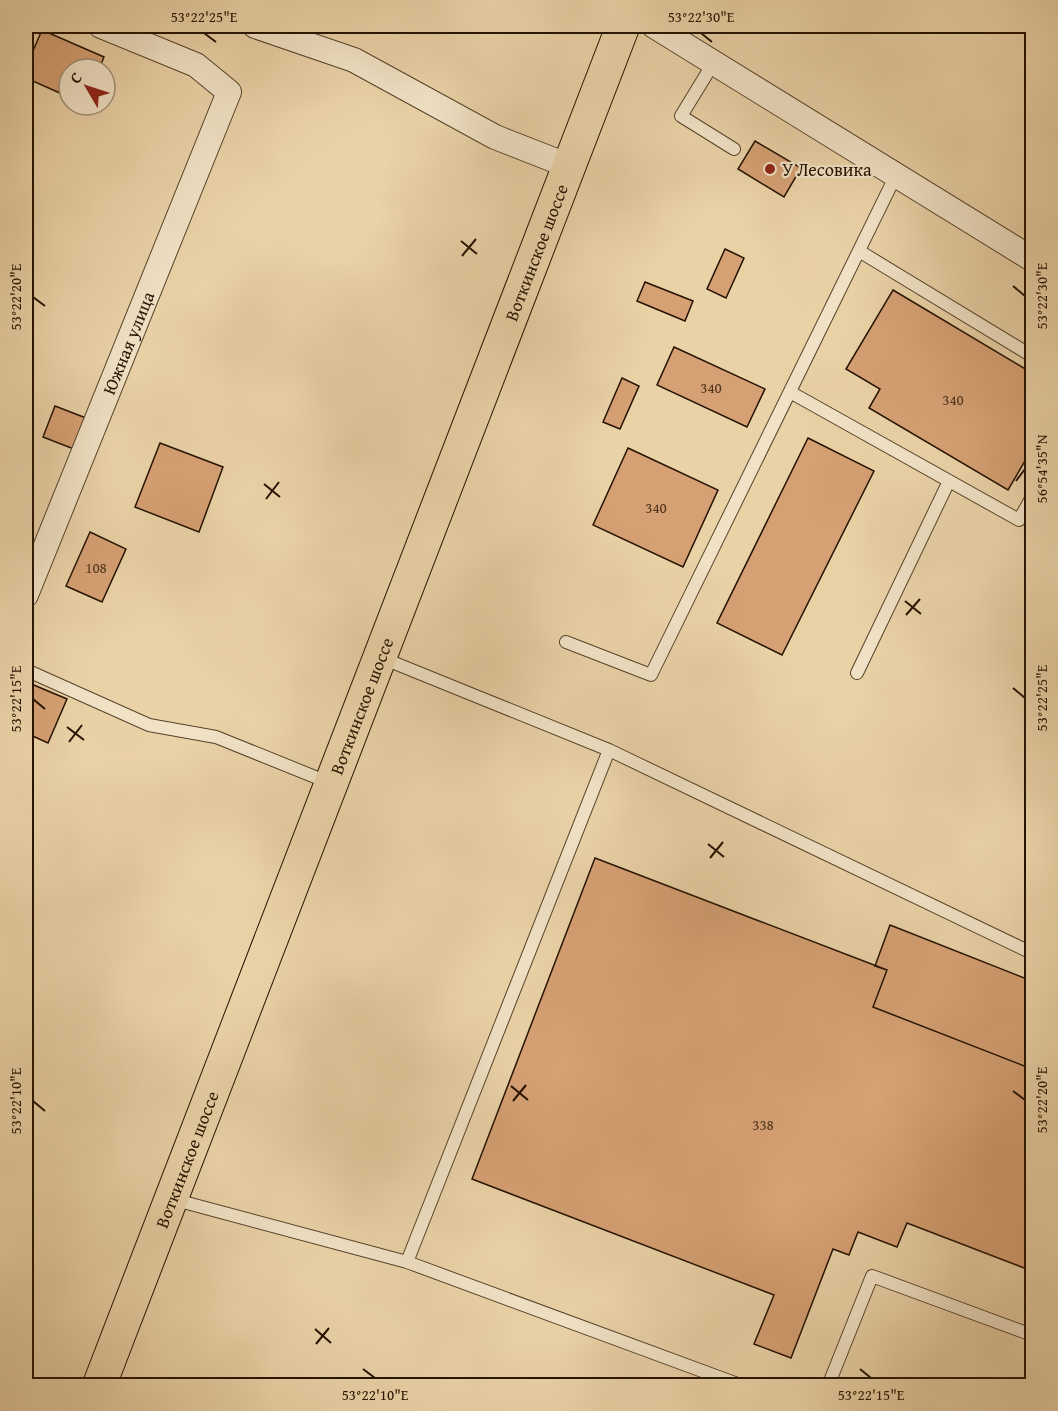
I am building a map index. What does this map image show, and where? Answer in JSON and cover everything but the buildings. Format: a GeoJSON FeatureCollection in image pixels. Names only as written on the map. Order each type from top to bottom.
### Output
{"type":"FeatureCollection","features":[{"type":"Feature","properties":{"kind":"main road","name":"Воткинское шоссе"},"geometry":{"type":"LineString","coordinates":[[99,1386],[623,26]]}},
{"type":"Feature","properties":{"kind":"street","name":"Южная улица"},"geometry":{"type":"LineString","coordinates":[[26,595],[229,92],[196,65],[101,26]]}},
{"type":"Feature","properties":{"kind":"street"},"geometry":{"type":"LineString","coordinates":[[255,26],[354,60],[495,137],[569,166]]}},
{"type":"Feature","properties":{"kind":"street"},"geometry":{"type":"LineString","coordinates":[[654,26],[1032,259]]}},
{"type":"Feature","properties":{"kind":"lane"},"geometry":{"type":"LineString","coordinates":[[714,62],[681,116],[734,149]]}},
{"type":"Feature","properties":{"kind":"lane"},"geometry":{"type":"LineString","coordinates":[[566,642],[651,675],[896,175]]}},
{"type":"Feature","properties":{"kind":"lane"},"geometry":{"type":"LineString","coordinates":[[859,251],[1032,356]]}},
{"type":"Feature","properties":{"kind":"lane"},"geometry":{"type":"LineString","coordinates":[[790,392],[1019,520],[1032,497]]}},
{"type":"Feature","properties":{"kind":"lane"},"geometry":{"type":"LineString","coordinates":[[857,673],[949,481]]}},
{"type":"Feature","properties":{"kind":"lane"},"geometry":{"type":"LineString","coordinates":[[380,657],[609,750],[1032,953]]}},
{"type":"Feature","properties":{"kind":"lane"},"geometry":{"type":"LineString","coordinates":[[26,670],[149,725],[216,737],[331,783]]}},
{"type":"Feature","properties":{"kind":"lane"},"geometry":{"type":"LineString","coordinates":[[407,1262],[609,750]]}},
{"type":"Feature","properties":{"kind":"lane"},"geometry":{"type":"LineString","coordinates":[[171,1199],[407,1262],[743,1386]]}},
{"type":"Feature","properties":{"kind":"lane"},"geometry":{"type":"LineString","coordinates":[[828,1386],[872,1276],[1032,1335]]}},
{"type":"Feature","properties":{"kind":"place","name":"У Лесовика"},"geometry":{"type":"Point","coordinates":[770,169]}}]}
